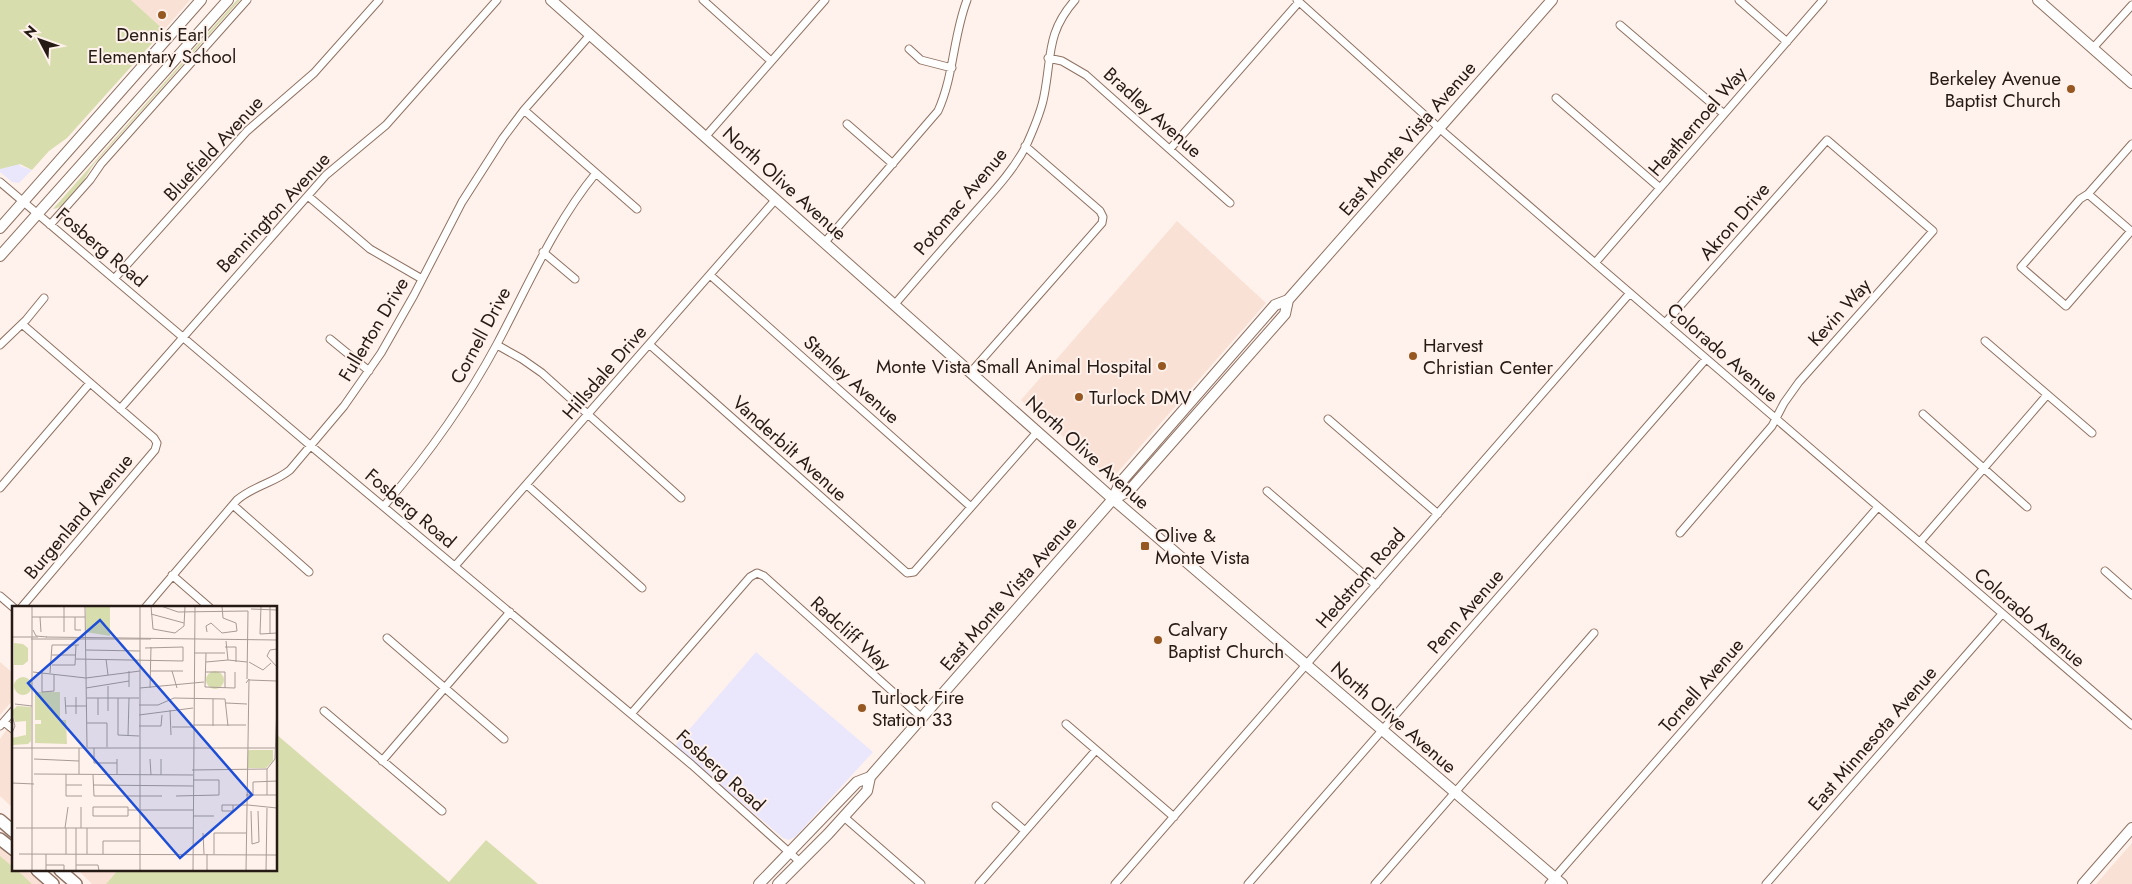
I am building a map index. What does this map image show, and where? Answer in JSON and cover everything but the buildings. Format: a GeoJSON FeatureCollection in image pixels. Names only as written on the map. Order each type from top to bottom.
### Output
{"type":"FeatureCollection","features":[{"type":"Feature","properties":{"kind":"main road"},"geometry":{"type":"LineString","coordinates":[[0,820],[12,830]]}},
{"type":"Feature","properties":{"kind":"main road"},"geometry":{"type":"LineString","coordinates":[[0,839],[12,848]]}},
{"type":"Feature","properties":{"kind":"main road"},"geometry":{"type":"LineString","coordinates":[[39,872],[53,884]]}},
{"type":"Feature","properties":{"kind":"main road"},"geometry":{"type":"LineString","coordinates":[[62,872],[76,884]]}},
{"type":"Feature","properties":{"kind":"street"},"geometry":{"type":"LineString","coordinates":[[0,228],[201,0]]}},
{"type":"Feature","properties":{"kind":"street"},"geometry":{"type":"LineString","coordinates":[[0,256],[228,0]]}},
{"type":"Feature","properties":{"kind":"street"},"geometry":{"type":"LineString","coordinates":[[50,225],[247,0]]}},
{"type":"Feature","properties":{"kind":"street","name":"Bluefield Avenue"},"geometry":{"type":"LineString","coordinates":[[114,279],[247,131],[314,73],[379,0]]}},
{"type":"Feature","properties":{"kind":"street","name":"Bennington Avenue"},"geometry":{"type":"LineString","coordinates":[[120,409],[326,175],[386,125],[497,0]]}},
{"type":"Feature","properties":{"kind":"street","name":"North Olive Avenue"},"geometry":{"type":"LineString","coordinates":[[551,0],[1113,499],[1455,792],[1555,882]]}},
{"type":"Feature","properties":{"kind":"street"},"geometry":{"type":"LineString","coordinates":[[704,0],[771,61]]}},
{"type":"Feature","properties":{"kind":"street"},"geometry":{"type":"LineString","coordinates":[[706,136],[825,0]]}},
{"type":"Feature","properties":{"kind":"street"},"geometry":{"type":"LineString","coordinates":[[825,242],[938,111],[946,92],[959,25],[967,0]]}},
{"type":"Feature","properties":{"kind":"street","name":"Potomac Avenue"},"geometry":{"type":"LineString","coordinates":[[895,304],[998,186],[1026,146],[1044,96],[1048,58],[1056,30],[1064,14],[1075,0]]}},
{"type":"Feature","properties":{"kind":"street","name":"East Monte Vista Avenue"},"geometry":{"type":"LineString","coordinates":[[759,884],[857,782],[870,777],[1113,499],[1120,483],[1275,305],[1288,300],[1552,0]]}},
{"type":"Feature","properties":{"kind":"street"},"geometry":{"type":"LineString","coordinates":[[1739,0],[1787,42]]}},
{"type":"Feature","properties":{"kind":"street","name":"Heathernoel Way"},"geometry":{"type":"LineString","coordinates":[[1595,263],[1823,0]]}},
{"type":"Feature","properties":{"kind":"street"},"geometry":{"type":"LineString","coordinates":[[2038,0],[2132,83]]}},
{"type":"Feature","properties":{"kind":"street"},"geometry":{"type":"LineString","coordinates":[[1170,149],[1298,1]]}},
{"type":"Feature","properties":{"kind":"street","name":"Colorado Avenue"},"geometry":{"type":"LineString","coordinates":[[1298,1],[1439,128],[2132,725]]}},
{"type":"Feature","properties":{"kind":"street"},"geometry":{"type":"LineString","coordinates":[[2094,48],[2132,4]]}},
{"type":"Feature","properties":{"kind":"street"},"geometry":{"type":"LineString","coordinates":[[1620,25],[1724,114]]}},
{"type":"Feature","properties":{"kind":"street","name":"Fullerton Drive"},"geometry":{"type":"LineString","coordinates":[[147,606],[233,504],[250,490],[286,472],[311,446],[344,406],[403,317],[462,202],[498,146],[524,110],[590,34]]}},
{"type":"Feature","properties":{"kind":"street"},"geometry":{"type":"LineString","coordinates":[[910,48],[921,60],[952,68]]}},
{"type":"Feature","properties":{"kind":"street","name":"Bradley Avenue"},"geometry":{"type":"LineString","coordinates":[[1048,58],[1062,61],[1086,74],[1230,203]]}},
{"type":"Feature","properties":{"kind":"street"},"geometry":{"type":"LineString","coordinates":[[1556,98],[1660,188]]}},
{"type":"Feature","properties":{"kind":"street"},"geometry":{"type":"LineString","coordinates":[[524,110],[637,209]]}},
{"type":"Feature","properties":{"kind":"street"},"geometry":{"type":"LineString","coordinates":[[847,124],[893,164]]}},
{"type":"Feature","properties":{"kind":"street","name":"Akron Drive"},"geometry":{"type":"LineString","coordinates":[[1665,324],[1827,140],[1933,231]]}},
{"type":"Feature","properties":{"kind":"street"},"geometry":{"type":"LineString","coordinates":[[2088,194],[2131,231],[2066,306],[2021,267],[2132,144]]}},
{"type":"Feature","properties":{"kind":"street"},"geometry":{"type":"LineString","coordinates":[[971,372],[1102,222],[1103,217],[1100,212],[1026,146]]}},
{"type":"Feature","properties":{"kind":"street","name":"Cornell Drive"},"geometry":{"type":"LineString","coordinates":[[384,506],[442,433],[496,345],[543,252],[596,172]]}},
{"type":"Feature","properties":{"kind":"street","name":"Fosberg Road"},"geometry":{"type":"LineString","coordinates":[[0,182],[311,446],[692,765],[800,862]]}},
{"type":"Feature","properties":{"kind":"street"},"geometry":{"type":"LineString","coordinates":[[308,196],[370,249],[422,279]]}},
{"type":"Feature","properties":{"kind":"street","name":"Hillsdale Drive"},"geometry":{"type":"LineString","coordinates":[[455,566],[776,199]]}},
{"type":"Feature","properties":{"kind":"street","name":"Kevin Way"},"geometry":{"type":"LineString","coordinates":[[1680,533],[1776,419],[1787,398],[1804,377],[1933,231]]}},
{"type":"Feature","properties":{"kind":"street"},"geometry":{"type":"LineString","coordinates":[[543,252],[575,279]]}},
{"type":"Feature","properties":{"kind":"street","name":"Stanley Avenue"},"geometry":{"type":"LineString","coordinates":[[710,275],[972,506]]}},
{"type":"Feature","properties":{"kind":"street","name":"Hedstrom Road"},"geometry":{"type":"LineString","coordinates":[[1115,884],[1630,293]]}},
{"type":"Feature","properties":{"kind":"street"},"geometry":{"type":"LineString","coordinates":[[0,345],[22,324],[44,298]]}},
{"type":"Feature","properties":{"kind":"street","name":"East Monte Vista Avenue"},"geometry":{"type":"LineString","coordinates":[[1113,499],[1129,491],[1227,380],[1285,314],[1288,300]]}},
{"type":"Feature","properties":{"kind":"street"},"geometry":{"type":"LineString","coordinates":[[22,324],[120,409]]}},
{"type":"Feature","properties":{"kind":"street"},"geometry":{"type":"LineString","coordinates":[[1227,380],[1237,360],[1251,343],[1249,336]]}},
{"type":"Feature","properties":{"kind":"street"},"geometry":{"type":"LineString","coordinates":[[330,339],[369,371]]}},
{"type":"Feature","properties":{"kind":"street"},"geometry":{"type":"LineString","coordinates":[[1985,341],[2092,433]]}},
{"type":"Feature","properties":{"kind":"street"},"geometry":{"type":"LineString","coordinates":[[496,345],[534,367],[681,498]]}},
{"type":"Feature","properties":{"kind":"street","name":"Vanderbilt Avenue"},"geometry":{"type":"LineString","coordinates":[[650,345],[905,572],[914,572],[972,506]]}},
{"type":"Feature","properties":{"kind":"street","name":"Penn Avenue"},"geometry":{"type":"LineString","coordinates":[[1248,884],[1706,359]]}},
{"type":"Feature","properties":{"kind":"street"},"geometry":{"type":"LineString","coordinates":[[0,488],[90,383]]}},
{"type":"Feature","properties":{"kind":"street"},"geometry":{"type":"LineString","coordinates":[[1920,542],[2048,395]]}},
{"type":"Feature","properties":{"kind":"street","name":"Burgenland Avenue"},"geometry":{"type":"LineString","coordinates":[[23,606],[155,450],[157,444],[154,438],[120,409]]}},
{"type":"Feature","properties":{"kind":"street"},"geometry":{"type":"LineString","coordinates":[[1923,414],[2027,507]]}},
{"type":"Feature","properties":{"kind":"street"},"geometry":{"type":"LineString","coordinates":[[1328,419],[1438,514]]}},
{"type":"Feature","properties":{"kind":"street"},"geometry":{"type":"LineString","coordinates":[[972,506],[1038,431]]}},
{"type":"Feature","properties":{"kind":"street"},"geometry":{"type":"LineString","coordinates":[[527,485],[642,588]]}},
{"type":"Feature","properties":{"kind":"street"},"geometry":{"type":"LineString","coordinates":[[1267,491],[1376,585]]}},
{"type":"Feature","properties":{"kind":"street"},"geometry":{"type":"LineString","coordinates":[[233,504],[309,572]]}},
{"type":"Feature","properties":{"kind":"street","name":"Tornell Avenue"},"geometry":{"type":"LineString","coordinates":[[1555,882],[1878,507]]}},
{"type":"Feature","properties":{"kind":"street"},"geometry":{"type":"LineString","coordinates":[[2104,571],[2132,595]]}},
{"type":"Feature","properties":{"kind":"street","name":"Radcliff Way"},"geometry":{"type":"LineString","coordinates":[[631,714],[750,577],[757,573],[764,576],[922,718]]}},
{"type":"Feature","properties":{"kind":"street"},"geometry":{"type":"LineString","coordinates":[[172,575],[208,606]]}},
{"type":"Feature","properties":{"kind":"street"},"geometry":{"type":"LineString","coordinates":[[0,596],[12,606]]}},
{"type":"Feature","properties":{"kind":"street"},"geometry":{"type":"LineString","coordinates":[[382,761],[510,612]]}},
{"type":"Feature","properties":{"kind":"street","name":"East Minnesota Avenue"},"geometry":{"type":"LineString","coordinates":[[1766,884],[2002,614]]}},
{"type":"Feature","properties":{"kind":"street"},"geometry":{"type":"LineString","coordinates":[[1375,884],[1594,634]]}},
{"type":"Feature","properties":{"kind":"street"},"geometry":{"type":"LineString","coordinates":[[387,638],[504,739]]}},
{"type":"Feature","properties":{"kind":"street"},"geometry":{"type":"LineString","coordinates":[[324,711],[442,811]]}},
{"type":"Feature","properties":{"kind":"street"},"geometry":{"type":"LineString","coordinates":[[2,724],[12,712]]}},
{"type":"Feature","properties":{"kind":"street"},"geometry":{"type":"LineString","coordinates":[[1066,724],[1174,817]]}},
{"type":"Feature","properties":{"kind":"street"},"geometry":{"type":"LineString","coordinates":[[979,884],[1096,750]]}},
{"type":"Feature","properties":{"kind":"street","name":"East Monte Vista Avenue"},"geometry":{"type":"LineString","coordinates":[[778,884],[867,791],[870,777]]}},
{"type":"Feature","properties":{"kind":"street"},"geometry":{"type":"LineString","coordinates":[[996,806],[1025,831]]}},
{"type":"Feature","properties":{"kind":"street"},"geometry":{"type":"LineString","coordinates":[[844,817],[921,884]]}},
{"type":"Feature","properties":{"kind":"street"},"geometry":{"type":"LineString","coordinates":[[2083,884],[2132,828]]}},
{"type":"Feature","properties":{"kind":"shaded area","name":"Dennis Earl Elementary School"},"geometry":{"type":"Polygon","coordinates":[[[131,0],[190,0],[164,30],[131,0]]]}},
{"type":"Feature","properties":{"kind":"shaded area"},"geometry":{"type":"Polygon","coordinates":[[[20,163],[20,166],[32,170],[19,183],[12,182],[0,172],[0,169],[6,166],[20,163]]]}},
{"type":"Feature","properties":{"kind":"shaded area"},"geometry":{"type":"Polygon","coordinates":[[[1177,221],[1266,303],[1117,473],[1108,476],[1021,400],[1177,221]]]}},
{"type":"Feature","properties":{"kind":"shaded area"},"geometry":{"type":"Polygon","coordinates":[[[756,652],[873,752],[795,837],[789,840],[783,838],[675,746],[756,652]]]}},
{"type":"Feature","properties":{"kind":"shaded area"},"geometry":{"type":"Polygon","coordinates":[[[0,662],[12,672],[12,701],[0,715],[0,662]]]}},
{"type":"Feature","properties":{"kind":"shaded area"},"geometry":{"type":"Polygon","coordinates":[[[7,729],[12,733],[12,807],[0,796],[0,739],[7,729]]]}},
{"type":"Feature","properties":{"kind":"shaded area"},"geometry":{"type":"Polygon","coordinates":[[[2132,843],[2132,884],[2096,884],[2132,843]]]}},
{"type":"Feature","properties":{"kind":"shaded area"},"geometry":{"type":"Polygon","coordinates":[[[0,848],[12,858],[12,872],[28,872],[43,884],[0,884],[0,848]]]}},
{"type":"Feature","properties":{"kind":"shaded area"},"geometry":{"type":"Polygon","coordinates":[[[80,872],[116,872],[106,884],[92,884],[80,872]]]}},
{"type":"Feature","properties":{"kind":"green space"},"geometry":{"type":"Polygon","coordinates":[[[0,0],[131,0],[164,30],[67,138],[49,151],[32,170],[20,164],[0,169],[0,0]]]}},
{"type":"Feature","properties":{"kind":"green space"},"geometry":{"type":"Polygon","coordinates":[[[237,0],[240,0],[94,164],[72,197],[60,207],[53,209],[237,0]]]}},
{"type":"Feature","properties":{"kind":"green space"},"geometry":{"type":"Polygon","coordinates":[[[278,736],[449,882],[486,840],[538,884],[106,884],[116,872],[278,872],[278,736]]]}},
{"type":"Feature","properties":{"kind":"green space"},"geometry":{"type":"Polygon","coordinates":[[[0,856],[12,866],[12,872],[19,872],[32,884],[0,884],[0,856]]]}},
{"type":"Feature","properties":{"kind":"place","name":"Dennis Earl Elementary School"},"geometry":{"type":"Point","coordinates":[162,15]}},
{"type":"Feature","properties":{"kind":"place","name":"Berkeley Avenue Baptist Church"},"geometry":{"type":"Point","coordinates":[2071,89]}},
{"type":"Feature","properties":{"kind":"place","name":"Harvest Christian Center"},"geometry":{"type":"Point","coordinates":[1413,356]}},
{"type":"Feature","properties":{"kind":"place","name":"Monte Vista Small Animal Hospital"},"geometry":{"type":"Point","coordinates":[1162,366]}},
{"type":"Feature","properties":{"kind":"place","name":"Turlock DMV"},"geometry":{"type":"Point","coordinates":[1079,397]}},
{"type":"Feature","properties":{"kind":"place","name":"Olive & Monte Vista"},"geometry":{"type":"Point","coordinates":[1145,546]}},
{"type":"Feature","properties":{"kind":"place","name":"Calvary Baptist Church"},"geometry":{"type":"Point","coordinates":[1158,640]}},
{"type":"Feature","properties":{"kind":"place","name":"Turlock Fire Station 33"},"geometry":{"type":"Point","coordinates":[862,708]}}]}
